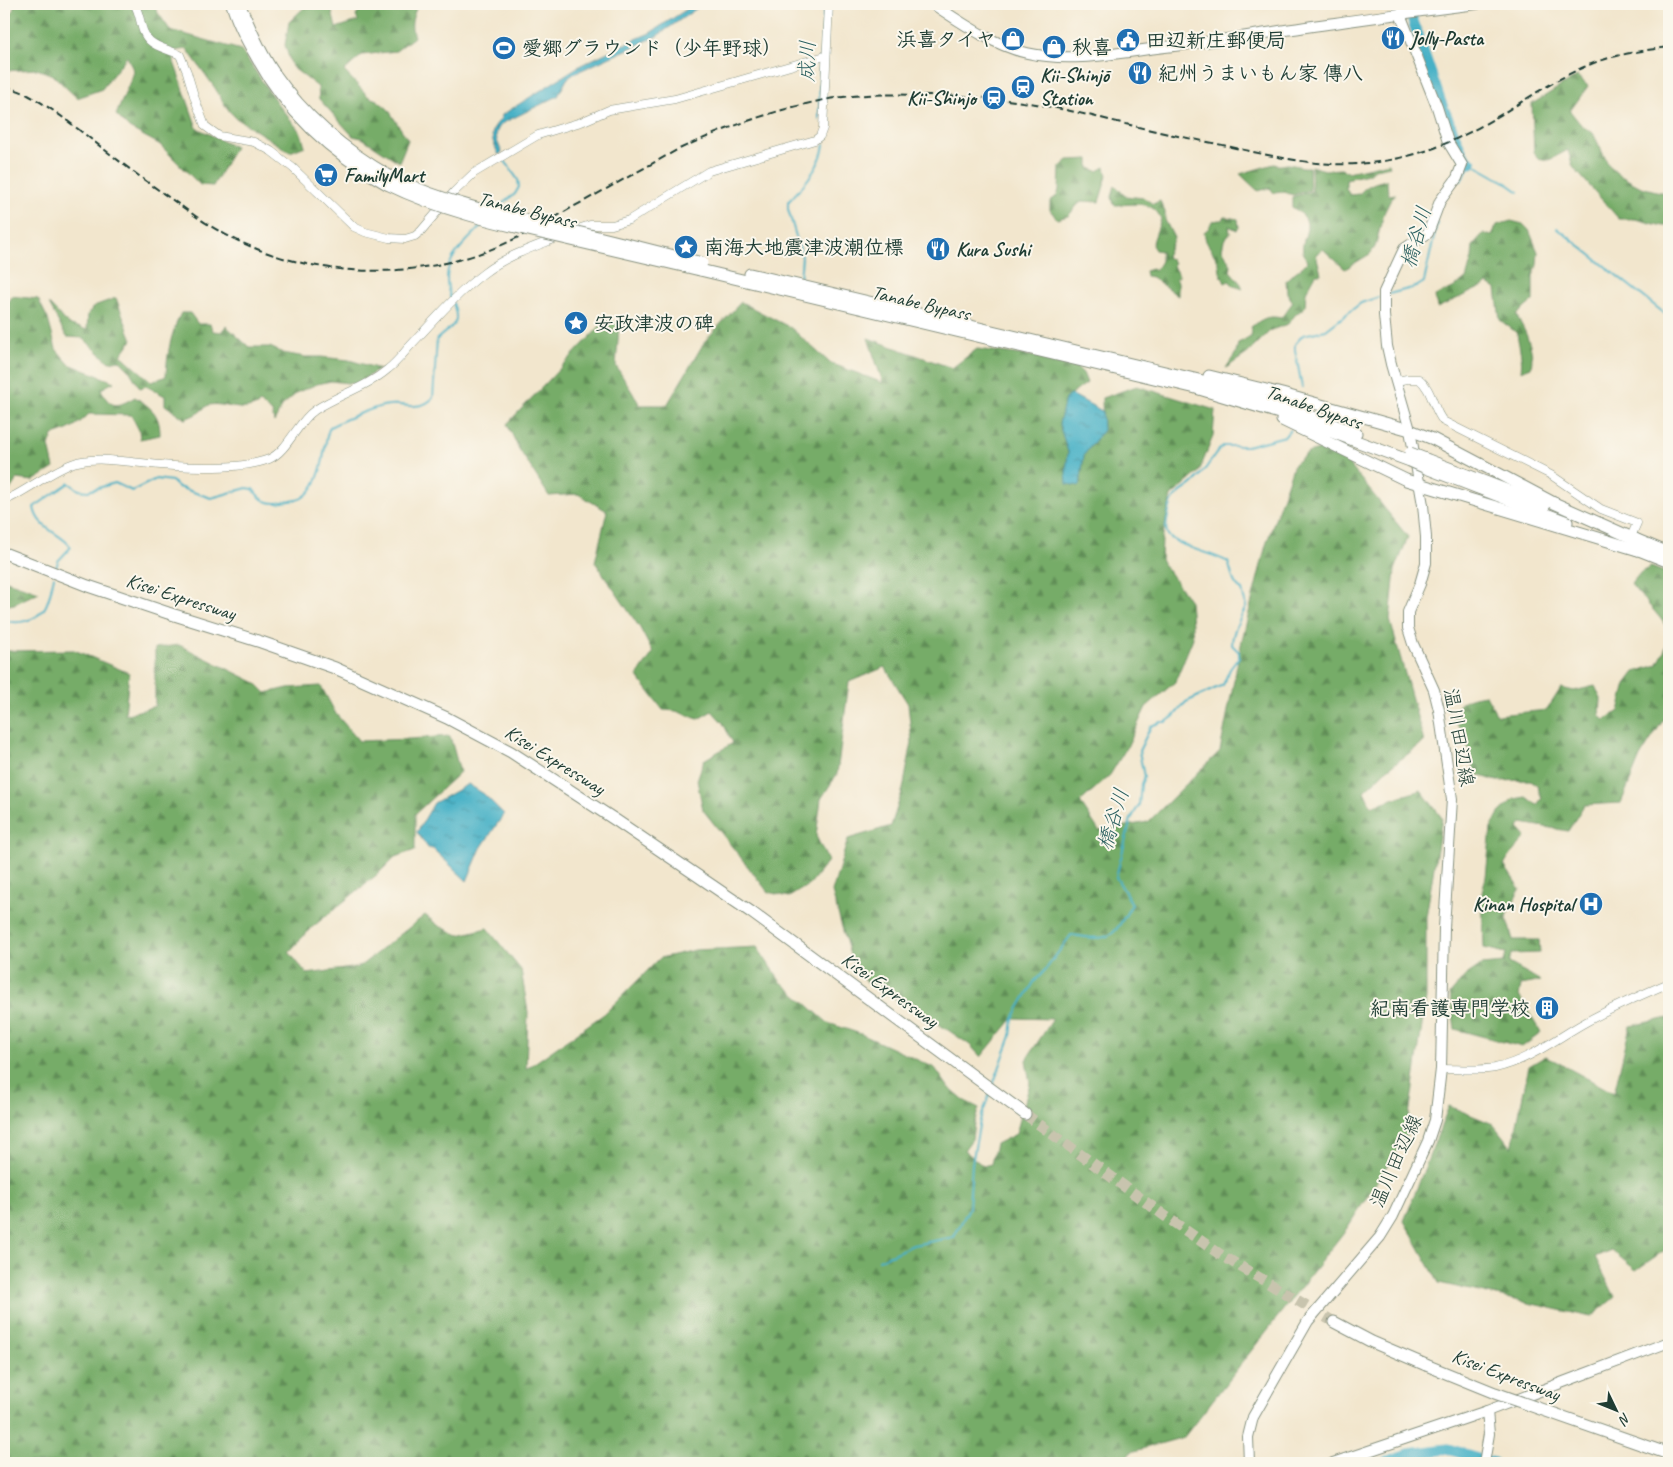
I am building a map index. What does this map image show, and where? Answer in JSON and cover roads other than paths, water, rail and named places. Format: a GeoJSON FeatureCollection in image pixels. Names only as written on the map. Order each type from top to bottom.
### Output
{"type":"FeatureCollection","features":[{"type":"Feature","properties":{"kind":"highway","name":"Tanabe Bypass"},"geometry":{"type":"LineString","coordinates":[[234,6],[274,72],[304,109],[340,144],[389,180],[479,210],[608,239],[701,267],[1196,388],[1286,415],[1410,457]]}},
{"type":"Feature","properties":{"kind":"highway","name":"Tanabe Bypass"},"geometry":{"type":"LineString","coordinates":[[701,267],[1203,381],[1287,408],[1427,464],[1669,553]]}},
{"type":"Feature","properties":{"kind":"highway"},"geometry":{"type":"LineString","coordinates":[[1134,364],[1232,381],[1410,430],[1433,439],[1554,503],[1635,542]]}},
{"type":"Feature","properties":{"kind":"highway"},"geometry":{"type":"LineString","coordinates":[[1196,388],[1278,418],[1406,480],[1485,504],[1635,542]]}},
{"type":"Feature","properties":{"kind":"highway","name":"Tanabe Bypass"},"geometry":{"type":"LineString","coordinates":[[1635,542],[1669,562]]}},
{"type":"Feature","properties":{"kind":"highway","name":"Kisei Expressway"},"geometry":{"type":"LineString","coordinates":[[4,553],[88,586],[335,668],[447,718],[511,752],[617,820],[743,907],[1025,1114]]}},
{"type":"Feature","properties":{"kind":"highway","name":"Kisei Expressway"},"geometry":{"type":"LineString","coordinates":[[1334,1322],[1372,1342],[1495,1392],[1669,1454]]}},
{"type":"Feature","properties":{"kind":"main road"},"geometry":{"type":"LineString","coordinates":[[934,4],[981,34],[1002,44],[1026,53],[1077,58],[1188,45],[1477,4]]}},
{"type":"Feature","properties":{"kind":"main road","name":"温川田辺線"},"geometry":{"type":"LineString","coordinates":[[1249,1463],[1248,1437],[1253,1417],[1295,1342],[1308,1321],[1380,1237],[1393,1216],[1428,1142],[1435,1120],[1441,1069],[1444,928],[1452,799],[1440,710],[1434,690],[1413,644],[1408,628],[1408,612],[1420,584],[1426,563],[1423,505],[1410,430],[1390,364],[1384,315],[1384,296],[1404,249],[1428,233],[1440,202],[1457,178],[1462,165],[1448,142],[1402,14]]}},
{"type":"Feature","properties":{"kind":"main road"},"geometry":{"type":"LineString","coordinates":[[1333,1463],[1487,1411],[1669,1342]]}},
{"type":"Feature","properties":{"kind":"main road"},"geometry":{"type":"LineString","coordinates":[[1484,1463],[1489,1434],[1487,1411]]}},
{"type":"Feature","properties":{"kind":"street"},"geometry":{"type":"LineString","coordinates":[[134,4],[145,35],[151,42],[180,55],[204,126],[219,136],[254,142],[271,151],[293,168],[354,226],[364,232],[389,238],[405,239],[415,236],[422,231],[454,192],[474,173],[538,135],[581,122],[609,110],[675,99],[825,56]]}},
{"type":"Feature","properties":{"kind":"street"},"geometry":{"type":"LineString","coordinates":[[4,501],[20,494],[63,468],[78,462],[105,459],[172,467],[256,463],[271,458],[282,448],[299,424],[314,410],[369,382],[388,370],[458,296],[495,265],[590,225],[612,225],[629,220],[709,172],[814,140],[820,136],[823,128],[829,4]]}},
{"type":"Feature","properties":{"kind":"street"},"geometry":{"type":"LineString","coordinates":[[1396,381],[1407,379],[1419,380],[1427,388],[1443,421],[1551,474],[1601,509],[1637,523],[1635,542]]}},
{"type":"Feature","properties":{"kind":"street"},"geometry":{"type":"LineString","coordinates":[[1441,1069],[1474,1070],[1494,1068],[1518,1061],[1588,1020],[1669,983]]}},
{"type":"Feature","properties":{"kind":"water"},"geometry":{"type":"Polygon","coordinates":[[[695,4],[703,4],[657,36],[575,73],[567,79],[558,96],[503,123],[497,134],[497,141],[502,152],[499,155],[492,133],[502,115],[579,66],[650,33],[695,4]]]}},
{"type":"Feature","properties":{"kind":"water"},"geometry":{"type":"Polygon","coordinates":[[[1071,394],[1102,411],[1103,430],[1084,455],[1080,486],[1067,484],[1068,452],[1059,424],[1065,399],[1071,394]]]}},
{"type":"Feature","properties":{"kind":"water"},"geometry":{"type":"Polygon","coordinates":[[[468,784],[484,794],[504,814],[481,848],[467,881],[433,849],[428,848],[417,832],[434,803],[468,784]]]}},
{"type":"Feature","properties":{"kind":"waterway","name":"成川"},"geometry":{"type":"LineString","coordinates":[[821,54],[824,4]]}},
{"type":"Feature","properties":{"kind":"waterway","name":"橋谷川"},"geometry":{"type":"LineString","coordinates":[[1408,6],[1441,103],[1463,155],[1471,163]]}},
{"type":"Feature","properties":{"kind":"waterway","name":"成川"},"geometry":{"type":"LineString","coordinates":[[819,119],[820,61]]}},
{"type":"Feature","properties":{"kind":"waterway","name":"成川"},"geometry":{"type":"LineString","coordinates":[[800,279],[802,257],[788,209],[788,202],[815,168],[824,145]]}},
{"type":"Feature","properties":{"kind":"waterway"},"geometry":{"type":"LineString","coordinates":[[497,208],[515,194],[519,187],[518,180],[503,158]]}},
{"type":"Feature","properties":{"kind":"waterway"},"geometry":{"type":"LineString","coordinates":[[1461,181],[1471,163],[1519,192]]}},
{"type":"Feature","properties":{"kind":"waterway"},"geometry":{"type":"LineString","coordinates":[[451,299],[447,286],[449,265],[460,248],[484,223]]}},
{"type":"Feature","properties":{"kind":"waterway","name":"橋谷川"},"geometry":{"type":"LineString","coordinates":[[1389,294],[1416,287],[1424,282],[1437,223]]}},
{"type":"Feature","properties":{"kind":"waterway"},"geometry":{"type":"LineString","coordinates":[[1557,228],[1669,317]]}},
{"type":"Feature","properties":{"kind":"waterway","name":"橋谷川"},"geometry":{"type":"LineString","coordinates":[[1302,387],[1295,344],[1303,335],[1326,330],[1361,303],[1379,297]]}},
{"type":"Feature","properties":{"kind":"waterway"},"geometry":{"type":"LineString","coordinates":[[56,568],[58,561],[71,547],[44,526],[34,507],[69,483],[79,490],[88,491],[115,483],[132,491],[156,479],[172,481],[178,487],[211,498],[247,488],[253,489],[259,497],[269,502],[278,503],[302,498],[311,490],[318,478],[330,427],[376,408],[389,405],[423,405],[433,398],[437,339],[456,321],[453,303]]}},
{"type":"Feature","properties":{"kind":"waterway","name":"橋谷川"},"geometry":{"type":"LineString","coordinates":[[993,1085],[1011,1036],[1013,1018],[1034,982],[1071,935],[1095,938],[1109,935],[1120,925],[1132,904],[1116,877],[1131,819],[1139,805],[1141,784],[1144,777],[1139,751],[1151,726],[1166,722],[1186,702],[1223,685],[1230,669],[1239,657],[1239,652],[1232,645],[1232,640],[1246,607],[1242,590],[1234,582],[1228,562],[1178,542],[1169,536],[1166,526],[1172,503],[1178,494],[1199,477],[1223,446],[1247,446],[1285,436],[1290,430]]}},
{"type":"Feature","properties":{"kind":"waterway"},"geometry":{"type":"LineString","coordinates":[[4,620],[26,621],[40,613],[48,602],[54,577]]}},
{"type":"Feature","properties":{"kind":"waterway","name":"橋谷川"},"geometry":{"type":"LineString","coordinates":[[879,1260],[913,1245],[954,1237],[969,1208],[972,1164],[980,1120],[990,1094]]}},
{"type":"Feature","properties":{"kind":"waterway"},"geometry":{"type":"LineString","coordinates":[[1384,1463],[1408,1454],[1448,1449],[1494,1463]]}},
{"type":"Feature","properties":{"kind":"tunnel"},"geometry":{"type":"LineString","coordinates":[[1025,1114],[1221,1255],[1334,1322]]}},
{"type":"Feature","properties":{"kind":"railway"},"geometry":{"type":"LineString","coordinates":[[4,85],[48,107],[160,191],[228,236],[264,252],[302,263],[341,269],[381,271],[421,268],[459,260],[497,247],[535,229],[677,150],[749,120],[824,100],[859,96],[895,95],[963,96],[1007,100],[1057,108],[1277,157],[1317,163],[1357,164],[1398,158],[1437,147],[1478,128],[1553,83],[1584,67],[1615,56],[1669,47]]}},
{"type":"Feature","properties":{"kind":"place","name":"Jolly-Pasta"},"geometry":{"type":"Point","coordinates":[1393,38]}},
{"type":"Feature","properties":{"kind":"place","name":"浜喜タイヤ"},"geometry":{"type":"Point","coordinates":[1013,39]}},
{"type":"Feature","properties":{"kind":"place","name":"田辺新庄郵便局"},"geometry":{"type":"Point","coordinates":[1128,40]}},
{"type":"Feature","properties":{"kind":"place","name":"秋喜"},"geometry":{"type":"Point","coordinates":[1054,47]}},
{"type":"Feature","properties":{"kind":"place","name":"愛郷グラウンド（少年野球）"},"geometry":{"type":"Point","coordinates":[504,48]}},
{"type":"Feature","properties":{"kind":"place","name":"紀州うまいもん家 傳八"},"geometry":{"type":"Point","coordinates":[1140,73]}},
{"type":"Feature","properties":{"kind":"place","name":"Kii-Shinjō Station"},"geometry":{"type":"Point","coordinates":[1023,87]}},
{"type":"Feature","properties":{"kind":"place","name":"Kii-Shinjo"},"geometry":{"type":"Point","coordinates":[994,98]}},
{"type":"Feature","properties":{"kind":"place","name":"FamilyMart"},"geometry":{"type":"Point","coordinates":[326,175]}},
{"type":"Feature","properties":{"kind":"place","name":"南海大地震津波潮位標"},"geometry":{"type":"Point","coordinates":[686,247]}},
{"type":"Feature","properties":{"kind":"place","name":"Kura Sushi"},"geometry":{"type":"Point","coordinates":[938,249]}},
{"type":"Feature","properties":{"kind":"place","name":"安政津波の碑"},"geometry":{"type":"Point","coordinates":[576,323]}},
{"type":"Feature","properties":{"kind":"place","name":"Kinan Hospital"},"geometry":{"type":"Point","coordinates":[1591,904]}},
{"type":"Feature","properties":{"kind":"place","name":"紀南看護専門学校"},"geometry":{"type":"Point","coordinates":[1547,1008]}}]}
